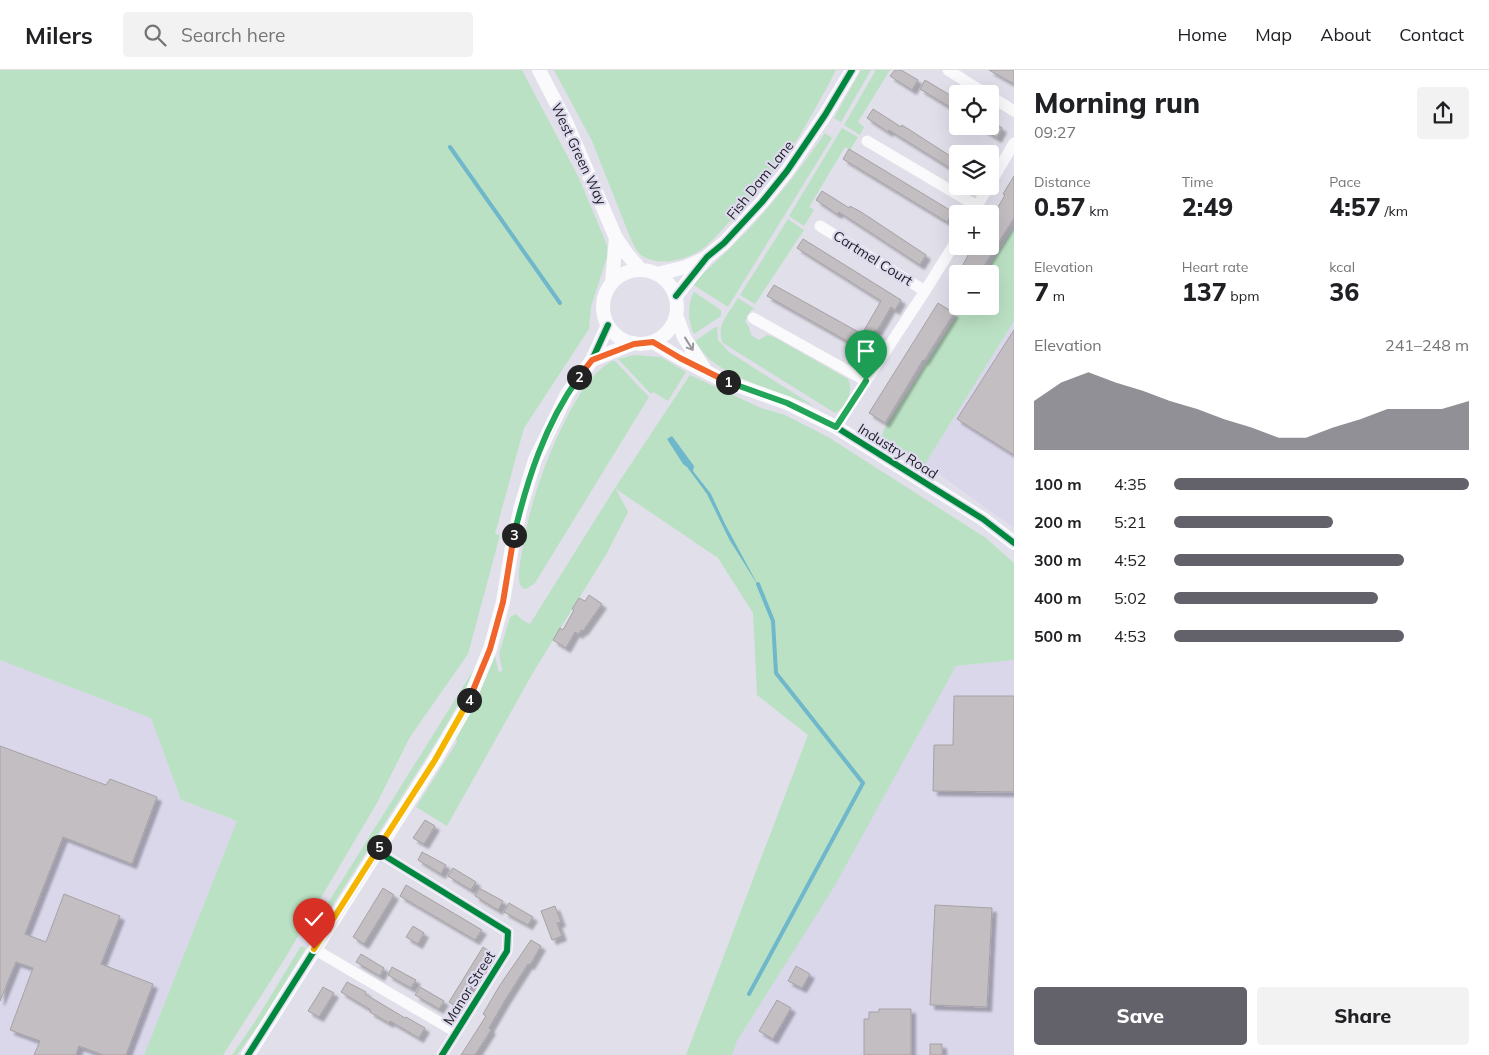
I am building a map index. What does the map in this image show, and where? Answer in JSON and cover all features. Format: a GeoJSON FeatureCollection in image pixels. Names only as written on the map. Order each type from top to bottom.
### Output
{"type":"FeatureCollection","features":[{"type":"Feature","properties":{"kind":"street","name":"West Green Way"},"geometry":{"type":"LineString","coordinates":[[539,70],[567,124],[616,238],[641,270]]}},
{"type":"Feature","properties":{"kind":"street","name":"Fish Dam Lane"},"geometry":{"type":"LineString","coordinates":[[676,296],[707,257],[724,243],[762,202],[787,171],[825,116],[852,70]]}},
{"type":"Feature","properties":{"kind":"street"},"geometry":{"type":"LineString","coordinates":[[948,70],[972,85]]}},
{"type":"Feature","properties":{"kind":"street"},"geometry":{"type":"LineString","coordinates":[[999,102],[1014,111]]}},
{"type":"Feature","properties":{"kind":"street"},"geometry":{"type":"LineString","coordinates":[[867,141],[967,205]]}},
{"type":"Feature","properties":{"kind":"street"},"geometry":{"type":"LineString","coordinates":[[999,168],[1014,143]]}},
{"type":"Feature","properties":{"kind":"street","name":"Cartmel Court"},"geometry":{"type":"LineString","coordinates":[[820,226],[925,291]]}},
{"type":"Feature","properties":{"kind":"street","name":"West Green Way"},"geometry":{"type":"LineString","coordinates":[[612,283],[616,238]]}},
{"type":"Feature","properties":{"kind":"street"},"geometry":{"type":"LineString","coordinates":[[836,427],[949,252]]}},
{"type":"Feature","properties":{"kind":"street","name":"Fish Dam Lane"},"geometry":{"type":"LineString","coordinates":[[657,274],[686,267],[707,257]]}},
{"type":"Feature","properties":{"kind":"street"},"geometry":{"type":"LineString","coordinates":[[592,360],[634,344],[653,342],[668,331],[673,324],[676,315],[676,296],[671,287],[657,274],[641,270],[625,273],[612,283],[604,298],[604,317],[608,325],[619,337],[634,344]]}},
{"type":"Feature","properties":{"kind":"street","name":"Industry Road"},"geometry":{"type":"LineString","coordinates":[[676,315],[684,337],[706,370]]}},
{"type":"Feature","properties":{"kind":"street"},"geometry":{"type":"LineString","coordinates":[[757,324],[866,381]]}},
{"type":"Feature","properties":{"kind":"street"},"geometry":{"type":"LineString","coordinates":[[248,1055],[435,760],[466,707],[490,649],[503,602],[521,506],[535,460],[567,394],[592,360],[608,325]]}},
{"type":"Feature","properties":{"kind":"street","name":"Industry Road"},"geometry":{"type":"LineString","coordinates":[[653,342],[680,358],[738,387],[787,403],[836,427],[984,519],[1014,543]]}},
{"type":"Feature","properties":{"kind":"street","name":"Manor Street"},"geometry":{"type":"LineString","coordinates":[[377,851],[508,932],[507,951],[442,1055]]}},
{"type":"Feature","properties":{"kind":"street"},"geometry":{"type":"LineString","coordinates":[[314,949],[456,1032]]}},
{"type":"Feature","properties":{"kind":"shaded area"},"geometry":{"type":"Polygon","coordinates":[[[1014,321],[1014,528],[925,464],[1014,321]]]}},
{"type":"Feature","properties":{"kind":"shaded area"},"geometry":{"type":"Polygon","coordinates":[[[0,660],[151,718],[181,800],[237,821],[144,1055],[0,1055],[0,660]]]}},
{"type":"Feature","properties":{"kind":"shaded area"},"geometry":{"type":"Polygon","coordinates":[[[1014,660],[1014,1055],[732,1055],[737,1041],[956,666],[1014,660]]]}},
{"type":"Feature","properties":{"kind":"green space"},"geometry":{"type":"Polygon","coordinates":[[[0,70],[522,70],[579,178],[607,245],[607,257],[591,307],[589,329],[524,428],[495,534],[500,535],[468,654],[410,737],[377,803],[284,960],[223,1055],[144,1055],[237,821],[181,800],[151,718],[0,660],[0,70]]]}},
{"type":"Feature","properties":{"kind":"green space"},"geometry":{"type":"Polygon","coordinates":[[[554,70],[836,70],[797,140],[742,208],[719,233],[705,247],[692,255],[676,260],[659,261],[644,257],[632,242],[592,141],[554,70]]]}},
{"type":"Feature","properties":{"kind":"green space"},"geometry":{"type":"Polygon","coordinates":[[[861,70],[871,70],[841,122],[834,118],[861,70]]]}},
{"type":"Feature","properties":{"kind":"green space"},"geometry":{"type":"Polygon","coordinates":[[[876,70],[890,70],[858,122],[864,127],[860,135],[844,125],[876,70]]]}},
{"type":"Feature","properties":{"kind":"green space"},"geometry":{"type":"Polygon","coordinates":[[[842,128],[858,137],[850,150],[845,147],[809,207],[814,210],[804,226],[789,216],[842,128]]]}},
{"type":"Feature","properties":{"kind":"green space"},"geometry":{"type":"Polygon","coordinates":[[[825,133],[832,138],[728,307],[692,284],[758,219],[788,183],[825,133]]]}},
{"type":"Feature","properties":{"kind":"green space"},"geometry":{"type":"Polygon","coordinates":[[[788,219],[804,230],[755,304],[740,295],[788,219]]]}},
{"type":"Feature","properties":{"kind":"green space"},"geometry":{"type":"Polygon","coordinates":[[[1014,227],[1014,321],[925,464],[882,436],[884,429],[957,315],[999,315],[999,265],[990,265],[996,255],[999,255],[999,250],[1014,227]]]}},
{"type":"Feature","properties":{"kind":"green space"},"geometry":{"type":"Polygon","coordinates":[[[694,292],[721,310],[721,316],[694,334],[690,324],[689,313],[690,302],[694,292]]]}},
{"type":"Feature","properties":{"kind":"green space"},"geometry":{"type":"Polygon","coordinates":[[[738,298],[755,309],[751,310],[745,321],[751,335],[759,340],[767,335],[774,337],[848,379],[850,393],[843,407],[835,413],[723,343],[721,337],[722,325],[738,298]]]}},
{"type":"Feature","properties":{"kind":"green space"},"geometry":{"type":"Polygon","coordinates":[[[717,326],[718,340],[729,352],[814,406],[748,381],[710,360],[695,341],[717,326]]]}},
{"type":"Feature","properties":{"kind":"green space"},"geometry":{"type":"Polygon","coordinates":[[[634,355],[661,357],[686,372],[668,401],[653,392],[651,394],[618,359],[634,355]]]}},
{"type":"Feature","properties":{"kind":"green space"},"geometry":{"type":"Polygon","coordinates":[[[612,361],[615,361],[649,397],[535,583],[526,589],[522,588],[519,575],[525,533],[545,466],[559,433],[581,393],[597,372],[612,361]]]}},
{"type":"Feature","properties":{"kind":"green space"},"geometry":{"type":"Polygon","coordinates":[[[690,375],[761,408],[785,415],[828,437],[986,538],[1014,563],[1014,660],[956,666],[834,887],[737,1041],[732,1055],[686,1055],[808,735],[757,695],[753,613],[718,558],[616,489],[628,512],[607,553],[534,671],[447,826],[416,807],[457,742],[456,739],[480,692],[495,656],[499,673],[502,670],[499,654],[510,617],[516,614],[530,624],[615,488],[690,375]]]}},
{"type":"Feature","properties":{"kind":"green space"},"geometry":{"type":"Polygon","coordinates":[[[478,663],[465,692],[440,736],[315,933],[311,930],[478,663]]]}},
{"type":"Feature","properties":{"kind":"green space"},"geometry":{"type":"Polygon","coordinates":[[[301,946],[306,948],[262,1020],[237,1055],[232,1055],[256,1020],[301,946]]]}},
{"type":"Feature","properties":{"kind":"water"},"geometry":{"type":"Polygon","coordinates":[[[672,436],[694,466],[693,471],[711,494],[759,587],[729,539],[707,494],[683,464],[667,439],[672,436]]]}},
{"type":"Feature","properties":{"kind":"building"},"geometry":{"type":"Polygon","coordinates":[[[895,70],[901,70],[918,80],[912,90],[890,76],[895,70]]]}},
{"type":"Feature","properties":{"kind":"building"},"geometry":{"type":"Polygon","coordinates":[[[989,70],[1014,70],[1014,84],[989,70]]]}},
{"type":"Feature","properties":{"kind":"building"},"geometry":{"type":"Polygon","coordinates":[[[925,80],[949,95],[949,107],[920,89],[925,80]]]}},
{"type":"Feature","properties":{"kind":"building"},"geometry":{"type":"Polygon","coordinates":[[[873,109],[901,127],[902,125],[949,155],[949,167],[889,130],[888,132],[867,118],[873,109]]]}},
{"type":"Feature","properties":{"kind":"building"},"geometry":{"type":"Polygon","coordinates":[[[849,149],[949,210],[949,219],[947,222],[843,159],[849,149]]]}},
{"type":"Feature","properties":{"kind":"building"},"geometry":{"type":"Polygon","coordinates":[[[1014,176],[1014,218],[999,242],[999,205],[1005,195],[1003,194],[1014,176]]]}},
{"type":"Feature","properties":{"kind":"building"},"geometry":{"type":"Polygon","coordinates":[[[822,191],[849,208],[850,206],[861,212],[926,255],[920,265],[839,212],[837,214],[816,200],[822,191]]]}},
{"type":"Feature","properties":{"kind":"building"},"geometry":{"type":"Polygon","coordinates":[[[803,239],[901,300],[895,310],[891,307],[863,350],[767,296],[774,285],[862,334],[881,301],[797,248],[803,239]]]}},
{"type":"Feature","properties":{"kind":"building"},"geometry":{"type":"Polygon","coordinates":[[[968,255],[991,255],[985,265],[963,265],[968,255]]]}},
{"type":"Feature","properties":{"kind":"building"},"geometry":{"type":"Polygon","coordinates":[[[938,303],[949,310],[949,315],[953,315],[885,423],[869,413],[938,303]]]}},
{"type":"Feature","properties":{"kind":"building"},"geometry":{"type":"Polygon","coordinates":[[[1014,330],[1014,455],[957,419],[1014,330]]]}},
{"type":"Feature","properties":{"kind":"building"},"geometry":{"type":"Polygon","coordinates":[[[589,595],[602,604],[583,631],[581,630],[579,634],[575,632],[566,648],[553,640],[560,628],[563,630],[579,598],[585,601],[589,595]]]}},
{"type":"Feature","properties":{"kind":"building"},"geometry":{"type":"Polygon","coordinates":[[[954,696],[1014,696],[1014,792],[933,791],[934,745],[953,745],[954,696]]]}},
{"type":"Feature","properties":{"kind":"building"},"geometry":{"type":"Polygon","coordinates":[[[0,746],[106,785],[110,779],[157,797],[132,864],[63,837],[25,934],[46,942],[64,894],[120,916],[101,964],[153,984],[126,1055],[103,1055],[79,1046],[76,1055],[34,1055],[40,1041],[10,1030],[33,968],[16,962],[0,1001],[0,746]]]}},
{"type":"Feature","properties":{"kind":"building"},"geometry":{"type":"Polygon","coordinates":[[[425,820],[435,826],[424,844],[413,838],[425,820]]]}},
{"type":"Feature","properties":{"kind":"building"},"geometry":{"type":"Polygon","coordinates":[[[422,852],[446,865],[441,874],[418,860],[422,852]]]}},
{"type":"Feature","properties":{"kind":"building"},"geometry":{"type":"Polygon","coordinates":[[[453,868],[476,882],[471,890],[448,876],[453,868]]]}},
{"type":"Feature","properties":{"kind":"building"},"geometry":{"type":"Polygon","coordinates":[[[406,885],[482,930],[475,940],[400,896],[406,885]]]}},
{"type":"Feature","properties":{"kind":"building"},"geometry":{"type":"Polygon","coordinates":[[[383,888],[394,895],[364,944],[353,937],[383,888]]]}},
{"type":"Feature","properties":{"kind":"building"},"geometry":{"type":"Polygon","coordinates":[[[479,888],[503,901],[498,910],[475,896],[479,888]]]}},
{"type":"Feature","properties":{"kind":"building"},"geometry":{"type":"Polygon","coordinates":[[[509,903],[533,917],[528,925],[504,912],[509,903]]]}},
{"type":"Feature","properties":{"kind":"building"},"geometry":{"type":"Polygon","coordinates":[[[935,905],[992,908],[987,1007],[930,1005],[935,905]]]}},
{"type":"Feature","properties":{"kind":"building"},"geometry":{"type":"Polygon","coordinates":[[[555,906],[561,922],[557,923],[562,936],[552,940],[541,911],[555,906]]]}},
{"type":"Feature","properties":{"kind":"building"},"geometry":{"type":"Polygon","coordinates":[[[413,926],[424,933],[418,944],[406,937],[413,926]]]}},
{"type":"Feature","properties":{"kind":"building"},"geometry":{"type":"Polygon","coordinates":[[[531,940],[541,946],[504,1002],[489,1028],[491,1030],[475,1055],[461,1055],[486,1016],[483,1014],[500,985],[531,940]]]}},
{"type":"Feature","properties":{"kind":"building"},"geometry":{"type":"Polygon","coordinates":[[[483,947],[492,953],[457,1007],[449,1002],[483,947]]]}},
{"type":"Feature","properties":{"kind":"building"},"geometry":{"type":"Polygon","coordinates":[[[361,954],[384,968],[380,976],[356,962],[361,954]]]}},
{"type":"Feature","properties":{"kind":"building"},"geometry":{"type":"Polygon","coordinates":[[[796,966],[810,974],[802,988],[788,981],[796,966]]]}},
{"type":"Feature","properties":{"kind":"building"},"geometry":{"type":"Polygon","coordinates":[[[392,967],[416,980],[411,988],[388,975],[392,967]]]}},
{"type":"Feature","properties":{"kind":"building"},"geometry":{"type":"Polygon","coordinates":[[[347,982],[366,992],[365,994],[405,1018],[425,1028],[419,1038],[370,1012],[371,1010],[341,992],[347,982]]]}},
{"type":"Feature","properties":{"kind":"building"},"geometry":{"type":"Polygon","coordinates":[[[323,987],[334,993],[319,1017],[308,1011],[323,987]]]}},
{"type":"Feature","properties":{"kind":"building"},"geometry":{"type":"Polygon","coordinates":[[[420,987],[444,1001],[439,1009],[415,995],[420,987]]]}},
{"type":"Feature","properties":{"kind":"building"},"geometry":{"type":"Polygon","coordinates":[[[777,1000],[791,1008],[773,1039],[759,1031],[777,1000]]]}},
{"type":"Feature","properties":{"kind":"building"},"geometry":{"type":"Polygon","coordinates":[[[879,1009],[911,1009],[911,1055],[864,1055],[864,1019],[869,1019],[869,1012],[879,1012],[879,1009]]]}},
{"type":"Feature","properties":{"kind":"building"},"geometry":{"type":"Polygon","coordinates":[[[930,1044],[942,1044],[942,1055],[930,1055],[930,1044]]]}},
{"type":"Feature","properties":{"kind":"waterway"},"geometry":{"type":"LineString","coordinates":[[450,147],[560,303]]}},
{"type":"Feature","properties":{"kind":"waterway"},"geometry":{"type":"LineString","coordinates":[[749,994],[863,783],[776,673],[773,621],[758,584]]}},
{"type":"Feature","properties":{"kind":"cycle path"},"geometry":{"type":"LineString","coordinates":[[676,296],[707,257],[724,243],[762,202],[787,171],[825,115],[852,70]]}},
{"type":"Feature","properties":{"kind":"cycle path"},"geometry":{"type":"LineString","coordinates":[[248,1055],[435,760],[466,707],[490,649],[503,602],[521,506],[535,460],[567,394],[592,360],[608,325]]}},
{"type":"Feature","properties":{"kind":"cycle path"},"geometry":{"type":"LineString","coordinates":[[653,342],[722,380],[787,403],[836,427],[983,519],[1014,543]]}},
{"type":"Feature","properties":{"kind":"cycle path"},"geometry":{"type":"LineString","coordinates":[[377,851],[508,932],[507,951],[442,1055]]}},
{"type":"Feature","properties":{"kind":"route"},"geometry":{"type":"LineString","coordinates":[[314,949],[435,760],[466,707],[490,649],[503,602],[521,506],[535,460],[567,394],[592,360],[634,344],[653,342],[722,380],[787,403],[836,427],[866,381]]}}]}
